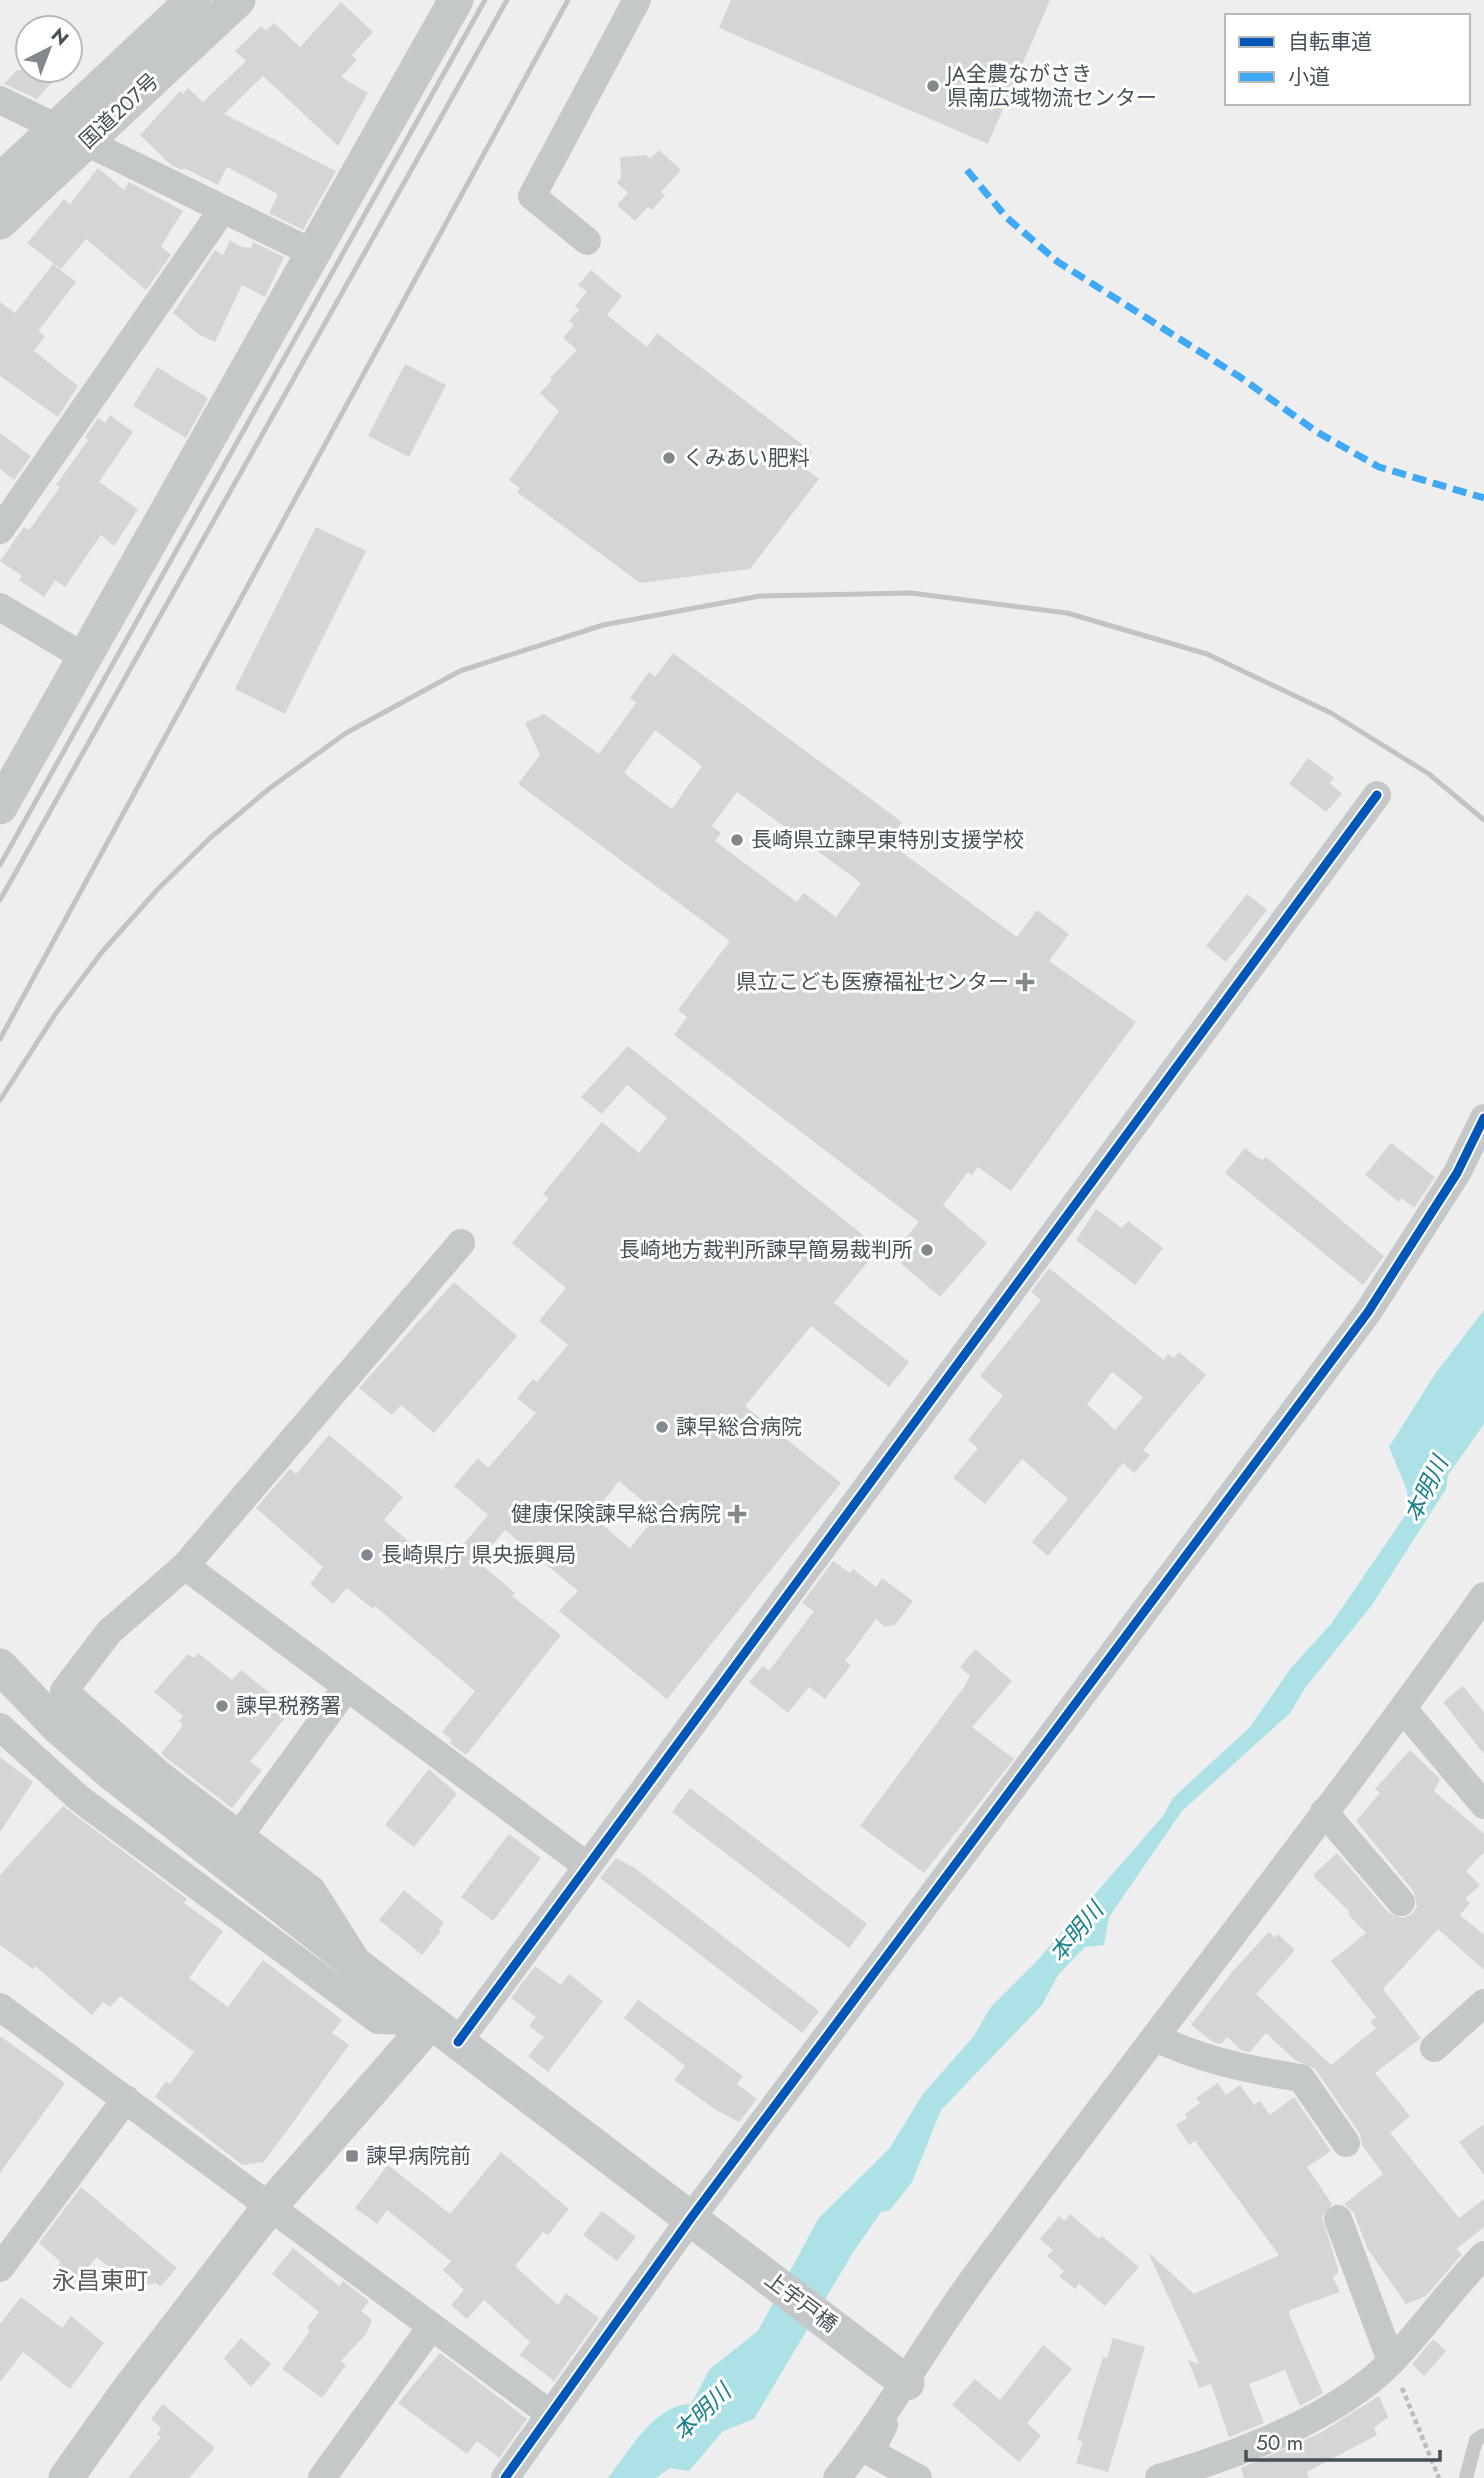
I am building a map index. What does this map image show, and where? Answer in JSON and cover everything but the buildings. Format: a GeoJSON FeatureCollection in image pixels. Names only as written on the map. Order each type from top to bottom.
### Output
{"type":"FeatureCollection","features":[{"type":"Feature","properties":{"kind":"street"},"geometry":{"type":"LineString","coordinates":[[0,181],[72,135],[192,0]]}},
{"type":"Feature","properties":{"kind":"street","name":"国道207号"},"geometry":{"type":"LineString","coordinates":[[0,222],[72,135],[237,0]]}},
{"type":"Feature","properties":{"kind":"street"},"geometry":{"type":"LineString","coordinates":[[0,807],[456,0]]}},
{"type":"Feature","properties":{"kind":"street"},"geometry":{"type":"LineString","coordinates":[[587,241],[532,197],[637,0]]}},
{"type":"Feature","properties":{"kind":"street"},"geometry":{"type":"LineString","coordinates":[[0,100],[313,253]]}},
{"type":"Feature","properties":{"kind":"street"},"geometry":{"type":"LineString","coordinates":[[0,530],[223,209]]}},
{"type":"Feature","properties":{"kind":"street"},"geometry":{"type":"LineString","coordinates":[[0,607],[84,657]]}},
{"type":"Feature","properties":{"kind":"street"},"geometry":{"type":"LineString","coordinates":[[66,2478],[128,2391],[271,2205],[444,2032],[587,1866],[1377,796]]}},
{"type":"Feature","properties":{"kind":"street"},"geometry":{"type":"LineString","coordinates":[[505,2478],[691,2218],[1368,1312],[1457,1173],[1484,1118]]}},
{"type":"Feature","properties":{"kind":"street"},"geometry":{"type":"LineString","coordinates":[[444,2032],[378,2020],[80,1799],[0,1726],[64,1691],[109,1632],[185,1566],[460,1243]]}},
{"type":"Feature","properties":{"kind":"street"},"geometry":{"type":"LineString","coordinates":[[185,1566],[587,1866]]}},
{"type":"Feature","properties":{"kind":"street"},"geometry":{"type":"LineString","coordinates":[[837,2478],[894,2373],[978,2273],[1404,1709],[1484,1596]]}},
{"type":"Feature","properties":{"kind":"street","name":"上宇戸橋"},"geometry":{"type":"LineString","coordinates":[[0,1666],[58,1727],[114,1775],[363,1970],[894,2373]]}},
{"type":"Feature","properties":{"kind":"street"},"geometry":{"type":"LineString","coordinates":[[239,1836],[347,1687]]}},
{"type":"Feature","properties":{"kind":"street"},"geometry":{"type":"LineString","coordinates":[[64,1691],[163,1777],[312,1890],[363,1970]]}},
{"type":"Feature","properties":{"kind":"street"},"geometry":{"type":"LineString","coordinates":[[1404,1709],[1484,1805]]}},
{"type":"Feature","properties":{"kind":"street"},"geometry":{"type":"LineString","coordinates":[[1324,1812],[1401,1902]]}},
{"type":"Feature","properties":{"kind":"street"},"geometry":{"type":"LineString","coordinates":[[1434,2048],[1484,2003]]}},
{"type":"Feature","properties":{"kind":"street"},"geometry":{"type":"LineString","coordinates":[[0,2007],[550,2414]]}},
{"type":"Feature","properties":{"kind":"street"},"geometry":{"type":"LineString","coordinates":[[1156,2038],[1181,2050],[1238,2068],[1301,2078],[1346,2143]]}},
{"type":"Feature","properties":{"kind":"street"},"geometry":{"type":"LineString","coordinates":[[0,2268],[126,2099]]}},
{"type":"Feature","properties":{"kind":"street"},"geometry":{"type":"LineString","coordinates":[[1338,2219],[1391,2361]]}},
{"type":"Feature","properties":{"kind":"street"},"geometry":{"type":"LineString","coordinates":[[1158,2478],[1230,2457],[1305,2422],[1366,2383],[1391,2361],[1484,2255]]}},
{"type":"Feature","properties":{"kind":"street"},"geometry":{"type":"LineString","coordinates":[[322,2478],[431,2327]]}},
{"type":"Feature","properties":{"kind":"street"},"geometry":{"type":"LineString","coordinates":[[894,2373],[870,2452],[918,2478]]}},
{"type":"Feature","properties":{"kind":"lane"},"geometry":{"type":"LineString","coordinates":[[1466,2478],[1476,2440],[1484,2435]]}},
{"type":"Feature","properties":{"kind":"path"},"geometry":{"type":"LineString","coordinates":[[1391,2361],[1438,2478]]}},
{"type":"Feature","properties":{"kind":"water","name":"本明川"},"geometry":{"type":"Polygon","coordinates":[[[1484,1310],[1484,1424],[1448,1475],[1446,1489],[1372,1605],[1305,1688],[1290,1713],[1182,1811],[1109,1917],[1104,1945],[1085,1947],[1058,1975],[1042,2005],[941,2110],[912,2182],[890,2210],[881,2212],[852,2254],[754,2419],[723,2431],[689,2471],[670,2468],[656,2478],[608,2478],[654,2421],[678,2406],[691,2404],[710,2369],[758,2331],[818,2219],[889,2149],[923,2094],[974,2036],[990,2008],[1035,1963],[1163,1816],[1173,1798],[1250,1727],[1291,1668],[1331,1624],[1409,1510],[1407,1490],[1389,1447],[1435,1374],[1484,1310]]]}},
{"type":"Feature","properties":{"kind":"railway"},"geometry":{"type":"LineString","coordinates":[[0,865],[485,0]]}},
{"type":"Feature","properties":{"kind":"railway"},"geometry":{"type":"LineString","coordinates":[[0,900],[507,0]]}},
{"type":"Feature","properties":{"kind":"railway"},"geometry":{"type":"LineString","coordinates":[[0,1039],[568,0]]}},
{"type":"Feature","properties":{"kind":"railway"},"geometry":{"type":"LineString","coordinates":[[0,1100],[56,1013],[102,952],[158,889],[210,838],[270,788],[346,733],[460,671],[603,625],[760,596],[911,593],[1067,613],[1207,654],[1331,713],[1429,774],[1484,820]]}},
{"type":"Feature","properties":{"kind":"marked path"},"geometry":{"type":"LineString","coordinates":[[967,170],[1006,217],[1058,262],[1240,377],[1317,432],[1379,467],[1484,498]]}},
{"type":"Feature","properties":{"kind":"cycle path"},"geometry":{"type":"LineString","coordinates":[[458,2042],[1377,795]]}},
{"type":"Feature","properties":{"kind":"cycle path"},"geometry":{"type":"LineString","coordinates":[[505,2478],[691,2218],[1368,1312],[1457,1173],[1484,1118]]}},
{"type":"Feature","properties":{"kind":"place","name":"JA全農ながさき 県南広域物流センター"},"geometry":{"type":"Point","coordinates":[933,86]}},
{"type":"Feature","properties":{"kind":"place","name":"くみあい肥料"},"geometry":{"type":"Point","coordinates":[669,458]}},
{"type":"Feature","properties":{"kind":"place","name":"長崎県立諫早東特別支援学校"},"geometry":{"type":"Point","coordinates":[737,840]}},
{"type":"Feature","properties":{"kind":"place","name":"県立こども医療福祉センター"},"geometry":{"type":"Point","coordinates":[1025,982]}},
{"type":"Feature","properties":{"kind":"place","name":"長崎地方裁判所諫早簡易裁判所"},"geometry":{"type":"Point","coordinates":[927,1250]}},
{"type":"Feature","properties":{"kind":"place","name":"諫早総合病院"},"geometry":{"type":"Point","coordinates":[662,1427]}},
{"type":"Feature","properties":{"kind":"place","name":"健康保険諫早総合病院"},"geometry":{"type":"Point","coordinates":[737,1514]}},
{"type":"Feature","properties":{"kind":"place","name":"長崎県庁 県央振興局"},"geometry":{"type":"Point","coordinates":[367,1555]}},
{"type":"Feature","properties":{"kind":"place","name":"諫早税務署"},"geometry":{"type":"Point","coordinates":[222,1706]}},
{"type":"Feature","properties":{"kind":"place","name":"諫早病院前"},"geometry":{"type":"Point","coordinates":[352,2156]}},
{"type":"Feature","properties":{"kind":"district","name":"永昌東町"},"geometry":{"type":"Point","coordinates":[100,2280]}}]}
